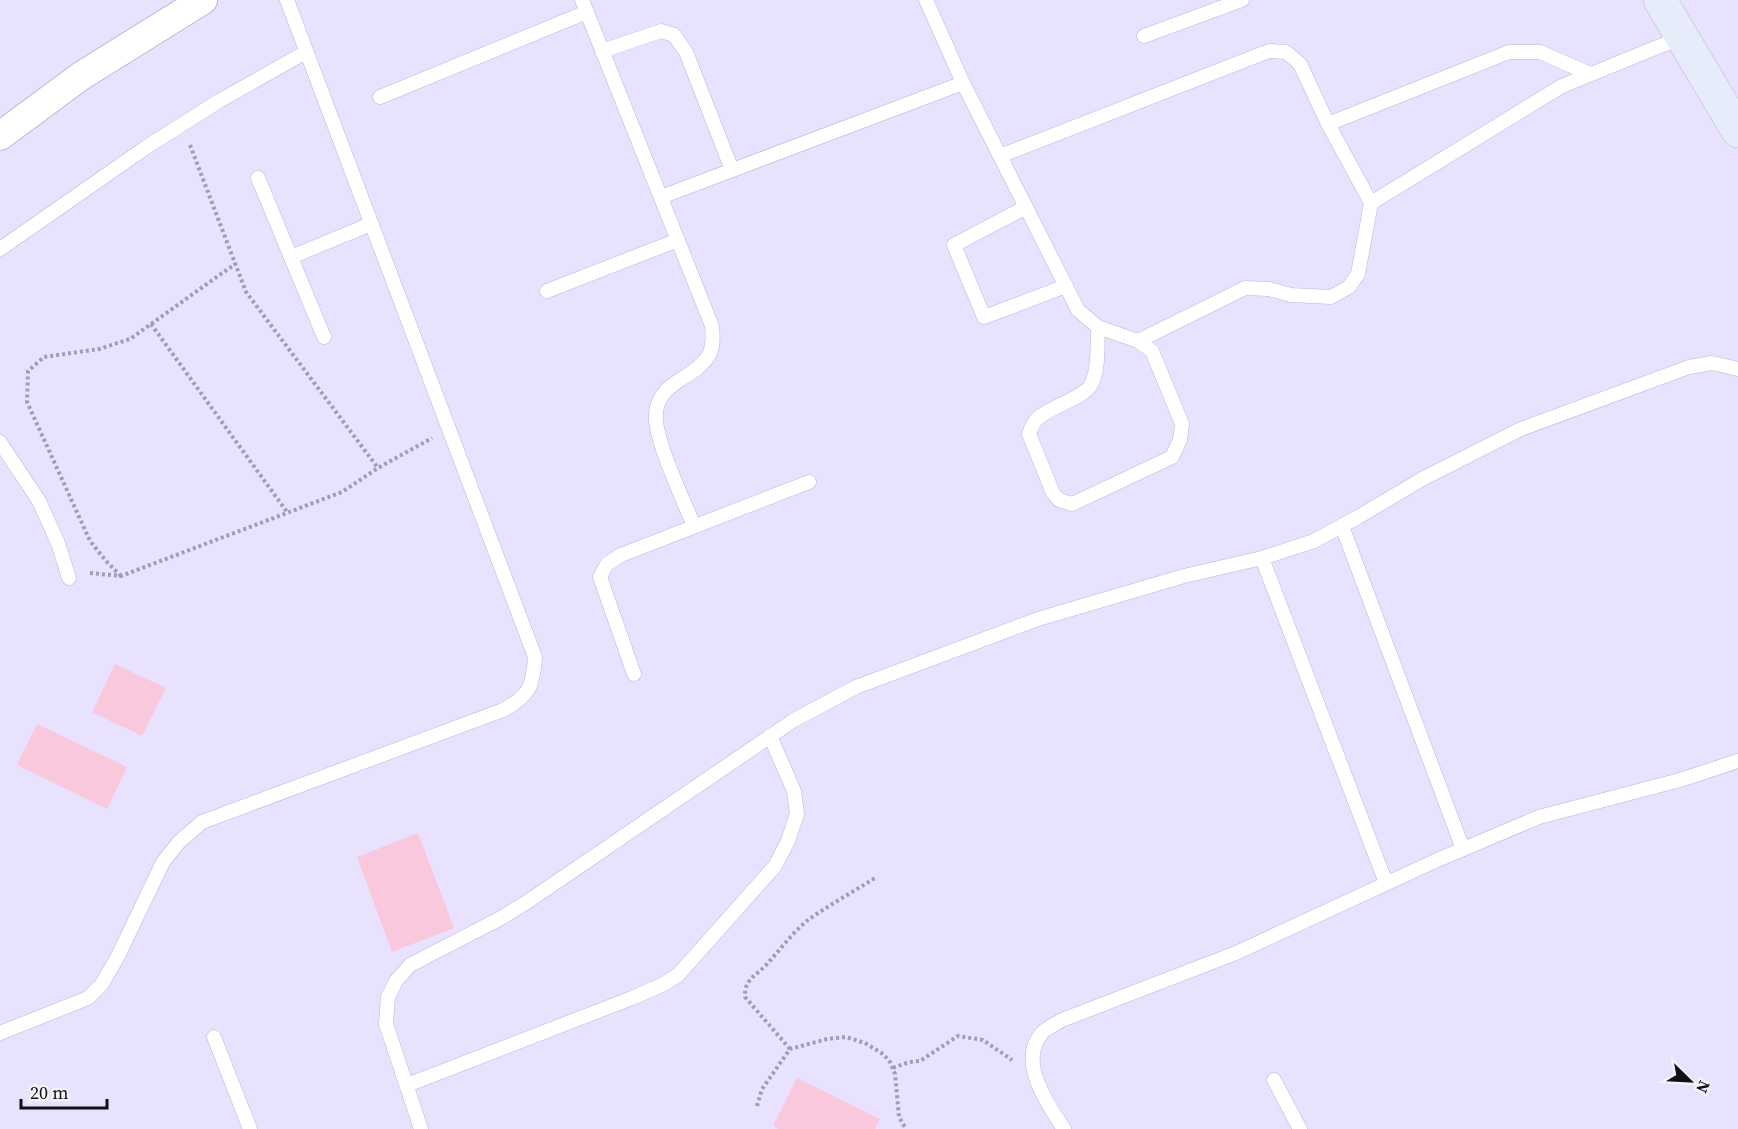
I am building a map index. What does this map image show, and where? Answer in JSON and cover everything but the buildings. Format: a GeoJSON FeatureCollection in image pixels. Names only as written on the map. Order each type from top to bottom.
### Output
{"type":"FeatureCollection","features":[{"type":"Feature","properties":{"kind":"main road"},"geometry":{"type":"LineString","coordinates":[[1660,0],[1738,131]]}},
{"type":"Feature","properties":{"kind":"street"},"geometry":{"type":"LineString","coordinates":[[0,136],[81,76],[202,0]]}},
{"type":"Feature","properties":{"kind":"lane"},"geometry":{"type":"LineString","coordinates":[[0,1033],[88,998],[102,984],[163,862],[179,842],[202,822],[503,710],[519,701],[530,688],[535,657],[287,0]]}},
{"type":"Feature","properties":{"kind":"lane"},"geometry":{"type":"LineString","coordinates":[[926,0],[963,83],[1078,310],[1098,327],[1138,342],[1152,351],[1182,424],[1180,440],[1172,457],[1072,504],[1059,500],[1053,493],[1029,434],[1036,419],[1057,405],[1086,392],[1092,384],[1096,370],[1098,327]]}},
{"type":"Feature","properties":{"kind":"lane"},"geometry":{"type":"LineString","coordinates":[[1144,36],[1242,0]]}},
{"type":"Feature","properties":{"kind":"lane"},"geometry":{"type":"LineString","coordinates":[[380,97],[584,6],[712,326],[713,341],[709,356],[696,370],[670,386],[658,398],[655,415],[657,432],[694,526]]}},
{"type":"Feature","properties":{"kind":"lane"},"geometry":{"type":"LineString","coordinates":[[602,51],[661,31],[674,35],[686,52],[732,170]]}},
{"type":"Feature","properties":{"kind":"lane"},"geometry":{"type":"LineString","coordinates":[[1371,203],[1562,86],[1683,37]]}},
{"type":"Feature","properties":{"kind":"lane"},"geometry":{"type":"LineString","coordinates":[[1000,156],[1269,51],[1286,52],[1300,64],[1328,124],[1371,203],[1358,274],[1349,287],[1331,297],[1291,295],[1269,289],[1245,288],[1138,342]]}},
{"type":"Feature","properties":{"kind":"lane"},"geometry":{"type":"LineString","coordinates":[[0,249],[181,125],[306,52]]}},
{"type":"Feature","properties":{"kind":"lane"},"geometry":{"type":"LineString","coordinates":[[1328,124],[1509,52],[1540,52],[1590,74]]}},
{"type":"Feature","properties":{"kind":"lane"},"geometry":{"type":"LineString","coordinates":[[661,197],[963,83]]}},
{"type":"Feature","properties":{"kind":"lane"},"geometry":{"type":"LineString","coordinates":[[258,178],[324,337]]}},
{"type":"Feature","properties":{"kind":"lane"},"geometry":{"type":"LineString","coordinates":[[1026,207],[954,245],[984,317],[1066,286]]}},
{"type":"Feature","properties":{"kind":"lane"},"geometry":{"type":"LineString","coordinates":[[291,257],[371,224]]}},
{"type":"Feature","properties":{"kind":"lane"},"geometry":{"type":"LineString","coordinates":[[547,291],[678,240]]}},
{"type":"Feature","properties":{"kind":"lane"},"geometry":{"type":"LineString","coordinates":[[421,1129],[386,1024],[388,997],[396,981],[410,965],[501,918],[794,720],[856,687],[1038,619],[1184,576],[1262,558],[1314,541],[1424,478],[1521,429],[1689,367],[1713,363],[1738,369]]}},
{"type":"Feature","properties":{"kind":"lane"},"geometry":{"type":"LineString","coordinates":[[0,442],[39,501],[58,543],[68,574]]}},
{"type":"Feature","properties":{"kind":"lane"},"geometry":{"type":"LineString","coordinates":[[634,674],[600,577],[608,564],[621,555],[809,482]]}},
{"type":"Feature","properties":{"kind":"lane"},"geometry":{"type":"LineString","coordinates":[[1342,526],[1463,849]]}},
{"type":"Feature","properties":{"kind":"lane"},"geometry":{"type":"LineString","coordinates":[[1262,558],[1386,883]]}},
{"type":"Feature","properties":{"kind":"lane"},"geometry":{"type":"LineString","coordinates":[[407,1085],[632,998],[678,975],[775,866],[788,841],[797,814],[794,791],[770,735]]}},
{"type":"Feature","properties":{"kind":"lane"},"geometry":{"type":"LineString","coordinates":[[1064,1129],[1042,1094],[1035,1075],[1033,1050],[1042,1033],[1062,1020],[1236,953],[1386,883],[1539,817],[1680,780],[1738,761]]}},
{"type":"Feature","properties":{"kind":"lane"},"geometry":{"type":"LineString","coordinates":[[214,1037],[250,1129]]}},
{"type":"Feature","properties":{"kind":"lane"},"geometry":{"type":"LineString","coordinates":[[1274,1080],[1300,1129]]}},
{"type":"Feature","properties":{"kind":"path"},"geometry":{"type":"LineString","coordinates":[[181,125],[246,292],[378,468]]}},
{"type":"Feature","properties":{"kind":"path"},"geometry":{"type":"LineString","coordinates":[[121,576],[90,541],[27,402],[28,371],[44,357],[99,349],[130,339],[235,264]]}},
{"type":"Feature","properties":{"kind":"path"},"geometry":{"type":"LineString","coordinates":[[151,324],[287,512]]}},
{"type":"Feature","properties":{"kind":"path"},"geometry":{"type":"LineString","coordinates":[[68,574],[121,576],[342,492],[378,468],[449,429]]}},
{"type":"Feature","properties":{"kind":"path"},"geometry":{"type":"LineString","coordinates":[[790,1049],[745,997],[744,988],[789,938],[808,921],[875,878]]}},
{"type":"Feature","properties":{"kind":"path"},"geometry":{"type":"LineString","coordinates":[[893,1068],[909,1062],[921,1061],[958,1036],[983,1040],[1035,1075]]}},
{"type":"Feature","properties":{"kind":"path"},"geometry":{"type":"LineString","coordinates":[[757,1106],[762,1089],[790,1049],[846,1037],[865,1043],[883,1054],[893,1068],[899,1117],[906,1129]]}},
{"type":"Feature","properties":{"kind":"shaded area"},"geometry":{"type":"Polygon","coordinates":[[[115,664],[166,688],[142,736],[92,712],[115,664]]]}},
{"type":"Feature","properties":{"kind":"shaded area"},"geometry":{"type":"Polygon","coordinates":[[[37,724],[127,767],[107,809],[17,765],[37,724]]]}},
{"type":"Feature","properties":{"kind":"shaded area"},"geometry":{"type":"Polygon","coordinates":[[[418,833],[454,928],[392,952],[357,857],[418,833]]]}},
{"type":"Feature","properties":{"kind":"shaded area"},"geometry":{"type":"Polygon","coordinates":[[[797,1078],[880,1119],[875,1129],[779,1129],[773,1126],[797,1078]]]}}]}
